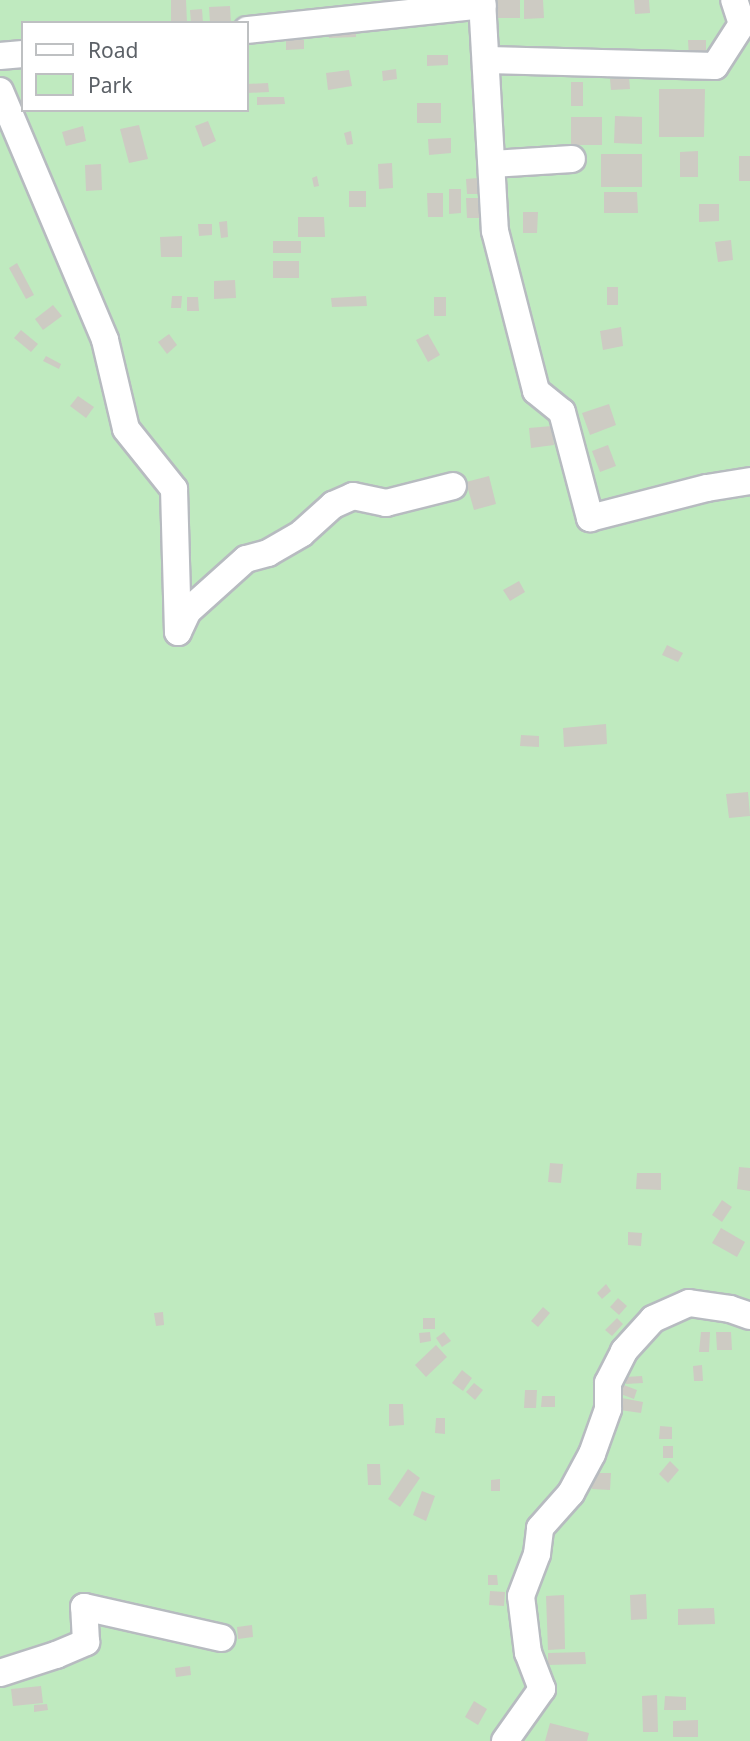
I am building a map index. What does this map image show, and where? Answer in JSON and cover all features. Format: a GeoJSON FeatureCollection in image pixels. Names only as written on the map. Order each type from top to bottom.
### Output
{"type":"FeatureCollection","features":[{"type":"Feature","properties":{"kind":"street"},"geometry":{"type":"LineString","coordinates":[[488,60],[715,66],[742,24],[734,0]]}},
{"type":"Feature","properties":{"kind":"street"},"geometry":{"type":"LineString","coordinates":[[248,30],[482,3],[488,60],[495,231],[536,391],[562,412],[590,517],[707,488],[750,481]]}},
{"type":"Feature","properties":{"kind":"street"},"geometry":{"type":"LineString","coordinates":[[0,57],[21,54]]}},
{"type":"Feature","properties":{"kind":"street"},"geometry":{"type":"LineString","coordinates":[[0,91],[105,340],[126,429],[174,489],[178,632],[188,611],[246,559],[268,553],[302,533],[333,505],[353,496],[386,503],[453,486]]}},
{"type":"Feature","properties":{"kind":"street"},"geometry":{"type":"LineString","coordinates":[[492,164],[572,159]]}},
{"type":"Feature","properties":{"kind":"street"},"geometry":{"type":"LineString","coordinates":[[505,1741],[542,1689],[528,1653],[521,1596],[537,1554],[540,1528],[572,1493],[592,1454],[608,1409],[608,1384],[624,1351],[653,1318],[689,1303],[730,1309],[750,1316]]}},
{"type":"Feature","properties":{"kind":"street"},"geometry":{"type":"LineString","coordinates":[[0,1673],[86,1642],[84,1607],[222,1638]]}},
{"type":"Feature","properties":{"kind":"green space"},"geometry":{"type":"Polygon","coordinates":[[[0,0],[750,0],[750,1741],[0,1741],[0,0]]]}},
{"type":"Feature","properties":{"kind":"building"},"geometry":{"type":"Polygon","coordinates":[[[171,0],[186,0],[187,21],[171,21],[171,0]]]}},
{"type":"Feature","properties":{"kind":"building"},"geometry":{"type":"Polygon","coordinates":[[[495,0],[520,0],[520,18],[496,18],[495,0]]]}},
{"type":"Feature","properties":{"kind":"building"},"geometry":{"type":"Polygon","coordinates":[[[524,0],[543,0],[544,18],[524,19],[524,0]]]}},
{"type":"Feature","properties":{"kind":"building"},"geometry":{"type":"Polygon","coordinates":[[[634,0],[649,0],[650,13],[635,14],[634,0]]]}},
{"type":"Feature","properties":{"kind":"building"},"geometry":{"type":"Polygon","coordinates":[[[230,6],[231,21],[210,21],[209,7],[230,6]]]}},
{"type":"Feature","properties":{"kind":"building"},"geometry":{"type":"Polygon","coordinates":[[[202,9],[203,21],[191,21],[190,10],[202,9]]]}},
{"type":"Feature","properties":{"kind":"building"},"geometry":{"type":"Polygon","coordinates":[[[356,22],[356,37],[329,38],[329,23],[356,22]]]}},
{"type":"Feature","properties":{"kind":"building"},"geometry":{"type":"Polygon","coordinates":[[[286,40],[304,40],[304,49],[286,50],[286,40]]]}},
{"type":"Feature","properties":{"kind":"building"},"geometry":{"type":"Polygon","coordinates":[[[688,40],[706,40],[706,57],[689,58],[688,40]]]}},
{"type":"Feature","properties":{"kind":"building"},"geometry":{"type":"Polygon","coordinates":[[[427,55],[448,55],[448,65],[427,66],[427,55]]]}},
{"type":"Feature","properties":{"kind":"building"},"geometry":{"type":"Polygon","coordinates":[[[396,69],[397,79],[383,81],[382,71],[396,69]]]}},
{"type":"Feature","properties":{"kind":"building"},"geometry":{"type":"Polygon","coordinates":[[[349,70],[352,86],[328,90],[326,73],[349,70]]]}},
{"type":"Feature","properties":{"kind":"building"},"geometry":{"type":"Polygon","coordinates":[[[629,77],[630,89],[611,90],[610,79],[629,77]]]}},
{"type":"Feature","properties":{"kind":"building"},"geometry":{"type":"Polygon","coordinates":[[[571,82],[583,82],[583,106],[571,106],[571,82]]]}},
{"type":"Feature","properties":{"kind":"building"},"geometry":{"type":"Polygon","coordinates":[[[268,83],[269,92],[248,93],[248,84],[268,83]]]}},
{"type":"Feature","properties":{"kind":"building"},"geometry":{"type":"Polygon","coordinates":[[[659,89],[705,89],[704,137],[659,137],[659,89]]]}},
{"type":"Feature","properties":{"kind":"building"},"geometry":{"type":"Polygon","coordinates":[[[257,97],[284,97],[285,104],[257,105],[257,97]]]}},
{"type":"Feature","properties":{"kind":"building"},"geometry":{"type":"Polygon","coordinates":[[[417,103],[441,103],[441,123],[417,123],[417,103]]]}},
{"type":"Feature","properties":{"kind":"building"},"geometry":{"type":"Polygon","coordinates":[[[615,116],[642,117],[642,144],[614,143],[615,116]]]}},
{"type":"Feature","properties":{"kind":"building"},"geometry":{"type":"Polygon","coordinates":[[[571,117],[602,117],[602,145],[571,145],[571,117]]]}},
{"type":"Feature","properties":{"kind":"building"},"geometry":{"type":"Polygon","coordinates":[[[208,121],[216,141],[203,147],[195,126],[208,121]]]}},
{"type":"Feature","properties":{"kind":"building"},"geometry":{"type":"Polygon","coordinates":[[[139,125],[148,159],[129,163],[120,129],[139,125]]]}},
{"type":"Feature","properties":{"kind":"building"},"geometry":{"type":"Polygon","coordinates":[[[83,126],[86,141],[66,146],[62,132],[83,126]]]}},
{"type":"Feature","properties":{"kind":"building"},"geometry":{"type":"Polygon","coordinates":[[[351,131],[353,144],[347,145],[344,133],[351,131]]]}},
{"type":"Feature","properties":{"kind":"building"},"geometry":{"type":"Polygon","coordinates":[[[451,138],[451,153],[429,155],[428,139],[451,138]]]}},
{"type":"Feature","properties":{"kind":"building"},"geometry":{"type":"Polygon","coordinates":[[[698,151],[698,177],[680,177],[680,152],[698,151]]]}},
{"type":"Feature","properties":{"kind":"building"},"geometry":{"type":"Polygon","coordinates":[[[601,154],[642,154],[642,187],[601,187],[601,154]]]}},
{"type":"Feature","properties":{"kind":"building"},"geometry":{"type":"Polygon","coordinates":[[[739,156],[750,156],[750,181],[739,181],[739,156]]]}},
{"type":"Feature","properties":{"kind":"building"},"geometry":{"type":"Polygon","coordinates":[[[392,163],[393,188],[379,189],[378,164],[392,163]]]}},
{"type":"Feature","properties":{"kind":"building"},"geometry":{"type":"Polygon","coordinates":[[[101,164],[102,190],[86,191],[85,165],[101,164]]]}},
{"type":"Feature","properties":{"kind":"building"},"geometry":{"type":"Polygon","coordinates":[[[317,176],[319,186],[314,187],[312,178],[317,176]]]}},
{"type":"Feature","properties":{"kind":"building"},"geometry":{"type":"Polygon","coordinates":[[[478,178],[478,194],[467,194],[466,179],[478,178]]]}},
{"type":"Feature","properties":{"kind":"building"},"geometry":{"type":"Polygon","coordinates":[[[449,189],[461,189],[461,213],[449,214],[449,189]]]}},
{"type":"Feature","properties":{"kind":"building"},"geometry":{"type":"Polygon","coordinates":[[[349,191],[366,191],[366,207],[349,207],[349,191]]]}},
{"type":"Feature","properties":{"kind":"building"},"geometry":{"type":"Polygon","coordinates":[[[604,192],[637,192],[638,213],[604,213],[604,192]]]}},
{"type":"Feature","properties":{"kind":"building"},"geometry":{"type":"Polygon","coordinates":[[[427,193],[443,193],[443,217],[428,217],[427,193]]]}},
{"type":"Feature","properties":{"kind":"building"},"geometry":{"type":"Polygon","coordinates":[[[466,198],[480,198],[480,218],[467,218],[466,198]]]}},
{"type":"Feature","properties":{"kind":"building"},"geometry":{"type":"Polygon","coordinates":[[[699,204],[719,204],[719,221],[699,222],[699,204]]]}},
{"type":"Feature","properties":{"kind":"building"},"geometry":{"type":"Polygon","coordinates":[[[523,212],[538,212],[537,233],[523,233],[523,212]]]}},
{"type":"Feature","properties":{"kind":"building"},"geometry":{"type":"Polygon","coordinates":[[[298,217],[324,217],[325,237],[298,237],[298,217]]]}},
{"type":"Feature","properties":{"kind":"building"},"geometry":{"type":"Polygon","coordinates":[[[227,221],[228,237],[221,238],[219,222],[227,221]]]}},
{"type":"Feature","properties":{"kind":"building"},"geometry":{"type":"Polygon","coordinates":[[[198,224],[212,224],[212,235],[199,236],[198,224]]]}},
{"type":"Feature","properties":{"kind":"building"},"geometry":{"type":"Polygon","coordinates":[[[182,236],[182,257],[161,257],[160,237],[182,236]]]}},
{"type":"Feature","properties":{"kind":"building"},"geometry":{"type":"Polygon","coordinates":[[[731,240],[733,260],[718,262],[715,242],[731,240]]]}},
{"type":"Feature","properties":{"kind":"building"},"geometry":{"type":"Polygon","coordinates":[[[273,241],[301,241],[301,253],[273,253],[273,241]]]}},
{"type":"Feature","properties":{"kind":"building"},"geometry":{"type":"Polygon","coordinates":[[[273,261],[299,261],[299,278],[273,278],[273,261]]]}},
{"type":"Feature","properties":{"kind":"building"},"geometry":{"type":"Polygon","coordinates":[[[17,263],[34,295],[26,299],[9,268],[17,263]]]}},
{"type":"Feature","properties":{"kind":"building"},"geometry":{"type":"Polygon","coordinates":[[[235,280],[236,298],[214,299],[214,281],[235,280]]]}},
{"type":"Feature","properties":{"kind":"building"},"geometry":{"type":"Polygon","coordinates":[[[607,287],[618,287],[618,305],[607,305],[607,287]]]}},
{"type":"Feature","properties":{"kind":"building"},"geometry":{"type":"Polygon","coordinates":[[[172,296],[182,296],[181,308],[171,308],[172,296]]]}},
{"type":"Feature","properties":{"kind":"building"},"geometry":{"type":"Polygon","coordinates":[[[366,296],[367,306],[332,307],[331,298],[366,296]]]}},
{"type":"Feature","properties":{"kind":"building"},"geometry":{"type":"Polygon","coordinates":[[[187,297],[198,297],[199,311],[187,311],[187,297]]]}},
{"type":"Feature","properties":{"kind":"building"},"geometry":{"type":"Polygon","coordinates":[[[434,297],[446,297],[446,316],[434,316],[434,297]]]}},
{"type":"Feature","properties":{"kind":"building"},"geometry":{"type":"Polygon","coordinates":[[[53,305],[62,316],[43,330],[35,319],[53,305]]]}},
{"type":"Feature","properties":{"kind":"building"},"geometry":{"type":"Polygon","coordinates":[[[621,327],[623,346],[603,350],[600,331],[621,327]]]}},
{"type":"Feature","properties":{"kind":"building"},"geometry":{"type":"Polygon","coordinates":[[[21,330],[38,344],[31,352],[14,338],[21,330]]]}},
{"type":"Feature","properties":{"kind":"building"},"geometry":{"type":"Polygon","coordinates":[[[169,334],[177,345],[167,354],[158,342],[169,334]]]}},
{"type":"Feature","properties":{"kind":"building"},"geometry":{"type":"Polygon","coordinates":[[[428,334],[440,355],[428,362],[416,340],[428,334]]]}},
{"type":"Feature","properties":{"kind":"building"},"geometry":{"type":"Polygon","coordinates":[[[46,356],[61,364],[59,369],[43,361],[46,356]]]}},
{"type":"Feature","properties":{"kind":"building"},"geometry":{"type":"Polygon","coordinates":[[[78,396],[94,407],[86,418],[70,406],[78,396]]]}},
{"type":"Feature","properties":{"kind":"building"},"geometry":{"type":"Polygon","coordinates":[[[609,404],[616,425],[590,435],[582,413],[609,404]]]}},
{"type":"Feature","properties":{"kind":"building"},"geometry":{"type":"Polygon","coordinates":[[[552,426],[554,445],[531,448],[529,428],[552,426]]]}},
{"type":"Feature","properties":{"kind":"building"},"geometry":{"type":"Polygon","coordinates":[[[608,445],[616,466],[600,472],[592,451],[608,445]]]}},
{"type":"Feature","properties":{"kind":"building"},"geometry":{"type":"Polygon","coordinates":[[[489,476],[496,504],[474,510],[466,482],[489,476]]]}},
{"type":"Feature","properties":{"kind":"building"},"geometry":{"type":"Polygon","coordinates":[[[519,581],[525,592],[510,601],[503,590],[519,581]]]}},
{"type":"Feature","properties":{"kind":"building"},"geometry":{"type":"Polygon","coordinates":[[[667,645],[683,653],[678,662],[662,655],[667,645]]]}},
{"type":"Feature","properties":{"kind":"building"},"geometry":{"type":"Polygon","coordinates":[[[606,724],[607,744],[564,747],[563,728],[606,724]]]}},
{"type":"Feature","properties":{"kind":"building"},"geometry":{"type":"Polygon","coordinates":[[[521,735],[539,736],[539,747],[520,746],[521,735]]]}},
{"type":"Feature","properties":{"kind":"building"},"geometry":{"type":"Polygon","coordinates":[[[748,792],[750,816],[729,818],[726,794],[748,792]]]}},
{"type":"Feature","properties":{"kind":"building"},"geometry":{"type":"Polygon","coordinates":[[[550,1163],[563,1164],[561,1183],[548,1182],[550,1163]]]}},
{"type":"Feature","properties":{"kind":"building"},"geometry":{"type":"Polygon","coordinates":[[[739,1167],[750,1168],[750,1191],[737,1189],[739,1167]]]}},
{"type":"Feature","properties":{"kind":"building"},"geometry":{"type":"Polygon","coordinates":[[[637,1173],[661,1173],[661,1190],[636,1189],[637,1173]]]}},
{"type":"Feature","properties":{"kind":"building"},"geometry":{"type":"Polygon","coordinates":[[[722,1200],[732,1207],[722,1222],[712,1215],[722,1200]]]}},
{"type":"Feature","properties":{"kind":"building"},"geometry":{"type":"Polygon","coordinates":[[[721,1228],[745,1242],[737,1257],[712,1243],[721,1228]]]}},
{"type":"Feature","properties":{"kind":"building"},"geometry":{"type":"Polygon","coordinates":[[[628,1232],[642,1233],[641,1246],[628,1245],[628,1232]]]}},
{"type":"Feature","properties":{"kind":"building"},"geometry":{"type":"Polygon","coordinates":[[[606,1284],[611,1291],[602,1299],[597,1293],[606,1284]]]}},
{"type":"Feature","properties":{"kind":"building"},"geometry":{"type":"Polygon","coordinates":[[[618,1298],[627,1306],[619,1315],[610,1307],[618,1298]]]}},
{"type":"Feature","properties":{"kind":"building"},"geometry":{"type":"Polygon","coordinates":[[[543,1307],[550,1313],[538,1327],[531,1321],[543,1307]]]}},
{"type":"Feature","properties":{"kind":"building"},"geometry":{"type":"Polygon","coordinates":[[[163,1312],[164,1325],[156,1326],[154,1313],[163,1312]]]}},
{"type":"Feature","properties":{"kind":"building"},"geometry":{"type":"Polygon","coordinates":[[[423,1318],[435,1318],[435,1329],[423,1329],[423,1318]]]}},
{"type":"Feature","properties":{"kind":"building"},"geometry":{"type":"Polygon","coordinates":[[[617,1318],[623,1324],[612,1336],[605,1330],[617,1318]]]}},
{"type":"Feature","properties":{"kind":"building"},"geometry":{"type":"Polygon","coordinates":[[[430,1332],[431,1341],[420,1343],[419,1333],[430,1332]]]}},
{"type":"Feature","properties":{"kind":"building"},"geometry":{"type":"Polygon","coordinates":[[[444,1332],[451,1341],[442,1347],[436,1338],[444,1332]]]}},
{"type":"Feature","properties":{"kind":"building"},"geometry":{"type":"Polygon","coordinates":[[[701,1332],[710,1332],[709,1352],[699,1352],[701,1332]]]}},
{"type":"Feature","properties":{"kind":"building"},"geometry":{"type":"Polygon","coordinates":[[[716,1332],[731,1332],[732,1350],[717,1350],[716,1332]]]}},
{"type":"Feature","properties":{"kind":"building"},"geometry":{"type":"Polygon","coordinates":[[[436,1345],[447,1357],[426,1377],[415,1365],[436,1345]]]}},
{"type":"Feature","properties":{"kind":"building"},"geometry":{"type":"Polygon","coordinates":[[[702,1365],[703,1381],[694,1381],[693,1366],[702,1365]]]}},
{"type":"Feature","properties":{"kind":"building"},"geometry":{"type":"Polygon","coordinates":[[[462,1370],[472,1378],[463,1391],[452,1383],[462,1370]]]}},
{"type":"Feature","properties":{"kind":"building"},"geometry":{"type":"Polygon","coordinates":[[[642,1376],[643,1383],[626,1384],[625,1377],[642,1376]]]}},
{"type":"Feature","properties":{"kind":"building"},"geometry":{"type":"Polygon","coordinates":[[[474,1383],[483,1390],[475,1400],[466,1392],[474,1383]]]}},
{"type":"Feature","properties":{"kind":"building"},"geometry":{"type":"Polygon","coordinates":[[[621,1384],[637,1390],[634,1399],[618,1393],[621,1384]]]}},
{"type":"Feature","properties":{"kind":"building"},"geometry":{"type":"Polygon","coordinates":[[[525,1390],[537,1390],[536,1408],[524,1408],[525,1390]]]}},
{"type":"Feature","properties":{"kind":"building"},"geometry":{"type":"Polygon","coordinates":[[[542,1396],[555,1396],[555,1407],[541,1407],[542,1396]]]}},
{"type":"Feature","properties":{"kind":"building"},"geometry":{"type":"Polygon","coordinates":[[[622,1398],[643,1402],[641,1413],[620,1410],[622,1398]]]}},
{"type":"Feature","properties":{"kind":"building"},"geometry":{"type":"Polygon","coordinates":[[[389,1404],[403,1404],[404,1425],[389,1426],[389,1404]]]}},
{"type":"Feature","properties":{"kind":"building"},"geometry":{"type":"Polygon","coordinates":[[[436,1418],[445,1418],[445,1434],[435,1433],[436,1418]]]}},
{"type":"Feature","properties":{"kind":"building"},"geometry":{"type":"Polygon","coordinates":[[[660,1426],[672,1427],[672,1439],[659,1439],[660,1426]]]}},
{"type":"Feature","properties":{"kind":"building"},"geometry":{"type":"Polygon","coordinates":[[[663,1446],[673,1446],[673,1458],[663,1458],[663,1446]]]}},
{"type":"Feature","properties":{"kind":"building"},"geometry":{"type":"Polygon","coordinates":[[[670,1461],[679,1470],[668,1483],[659,1474],[670,1461]]]}},
{"type":"Feature","properties":{"kind":"building"},"geometry":{"type":"Polygon","coordinates":[[[367,1464],[380,1464],[381,1485],[368,1485],[367,1464]]]}},
{"type":"Feature","properties":{"kind":"building"},"geometry":{"type":"Polygon","coordinates":[[[408,1469],[420,1478],[400,1507],[388,1499],[408,1469]]]}},
{"type":"Feature","properties":{"kind":"building"},"geometry":{"type":"Polygon","coordinates":[[[592,1473],[611,1473],[610,1490],[592,1489],[592,1473]]]}},
{"type":"Feature","properties":{"kind":"building"},"geometry":{"type":"Polygon","coordinates":[[[500,1479],[500,1491],[491,1491],[491,1480],[500,1479]]]}},
{"type":"Feature","properties":{"kind":"building"},"geometry":{"type":"Polygon","coordinates":[[[422,1491],[435,1496],[426,1521],[413,1515],[422,1491]]]}},
{"type":"Feature","properties":{"kind":"building"},"geometry":{"type":"Polygon","coordinates":[[[488,1575],[497,1575],[498,1585],[488,1585],[488,1575]]]}},
{"type":"Feature","properties":{"kind":"building"},"geometry":{"type":"Polygon","coordinates":[[[490,1591],[505,1592],[504,1606],[489,1605],[490,1591]]]}},
{"type":"Feature","properties":{"kind":"building"},"geometry":{"type":"Polygon","coordinates":[[[646,1594],[647,1619],[631,1620],[630,1595],[646,1594]]]}},
{"type":"Feature","properties":{"kind":"building"},"geometry":{"type":"Polygon","coordinates":[[[564,1595],[565,1649],[548,1650],[546,1596],[564,1595]]]}},
{"type":"Feature","properties":{"kind":"building"},"geometry":{"type":"Polygon","coordinates":[[[714,1608],[715,1624],[678,1625],[678,1609],[714,1608]]]}},
{"type":"Feature","properties":{"kind":"building"},"geometry":{"type":"Polygon","coordinates":[[[252,1625],[253,1637],[238,1639],[237,1627],[252,1625]]]}},
{"type":"Feature","properties":{"kind":"building"},"geometry":{"type":"Polygon","coordinates":[[[585,1652],[586,1664],[548,1665],[548,1653],[585,1652]]]}},
{"type":"Feature","properties":{"kind":"building"},"geometry":{"type":"Polygon","coordinates":[[[190,1666],[191,1675],[176,1677],[175,1668],[190,1666]]]}},
{"type":"Feature","properties":{"kind":"building"},"geometry":{"type":"Polygon","coordinates":[[[41,1686],[43,1703],[13,1706],[11,1689],[41,1686]]]}},
{"type":"Feature","properties":{"kind":"building"},"geometry":{"type":"Polygon","coordinates":[[[657,1695],[658,1732],[643,1732],[642,1696],[657,1695]]]}},
{"type":"Feature","properties":{"kind":"building"},"geometry":{"type":"Polygon","coordinates":[[[665,1696],[686,1697],[686,1710],[664,1710],[665,1696]]]}},
{"type":"Feature","properties":{"kind":"building"},"geometry":{"type":"Polygon","coordinates":[[[474,1701],[487,1709],[478,1725],[465,1717],[474,1701]]]}},
{"type":"Feature","properties":{"kind":"building"},"geometry":{"type":"Polygon","coordinates":[[[47,1704],[48,1710],[34,1712],[34,1705],[47,1704]]]}},
{"type":"Feature","properties":{"kind":"building"},"geometry":{"type":"Polygon","coordinates":[[[698,1720],[698,1737],[673,1737],[673,1721],[698,1720]]]}},
{"type":"Feature","properties":{"kind":"building"},"geometry":{"type":"Polygon","coordinates":[[[550,1723],[589,1733],[587,1741],[545,1741],[550,1723]]]}}]}
